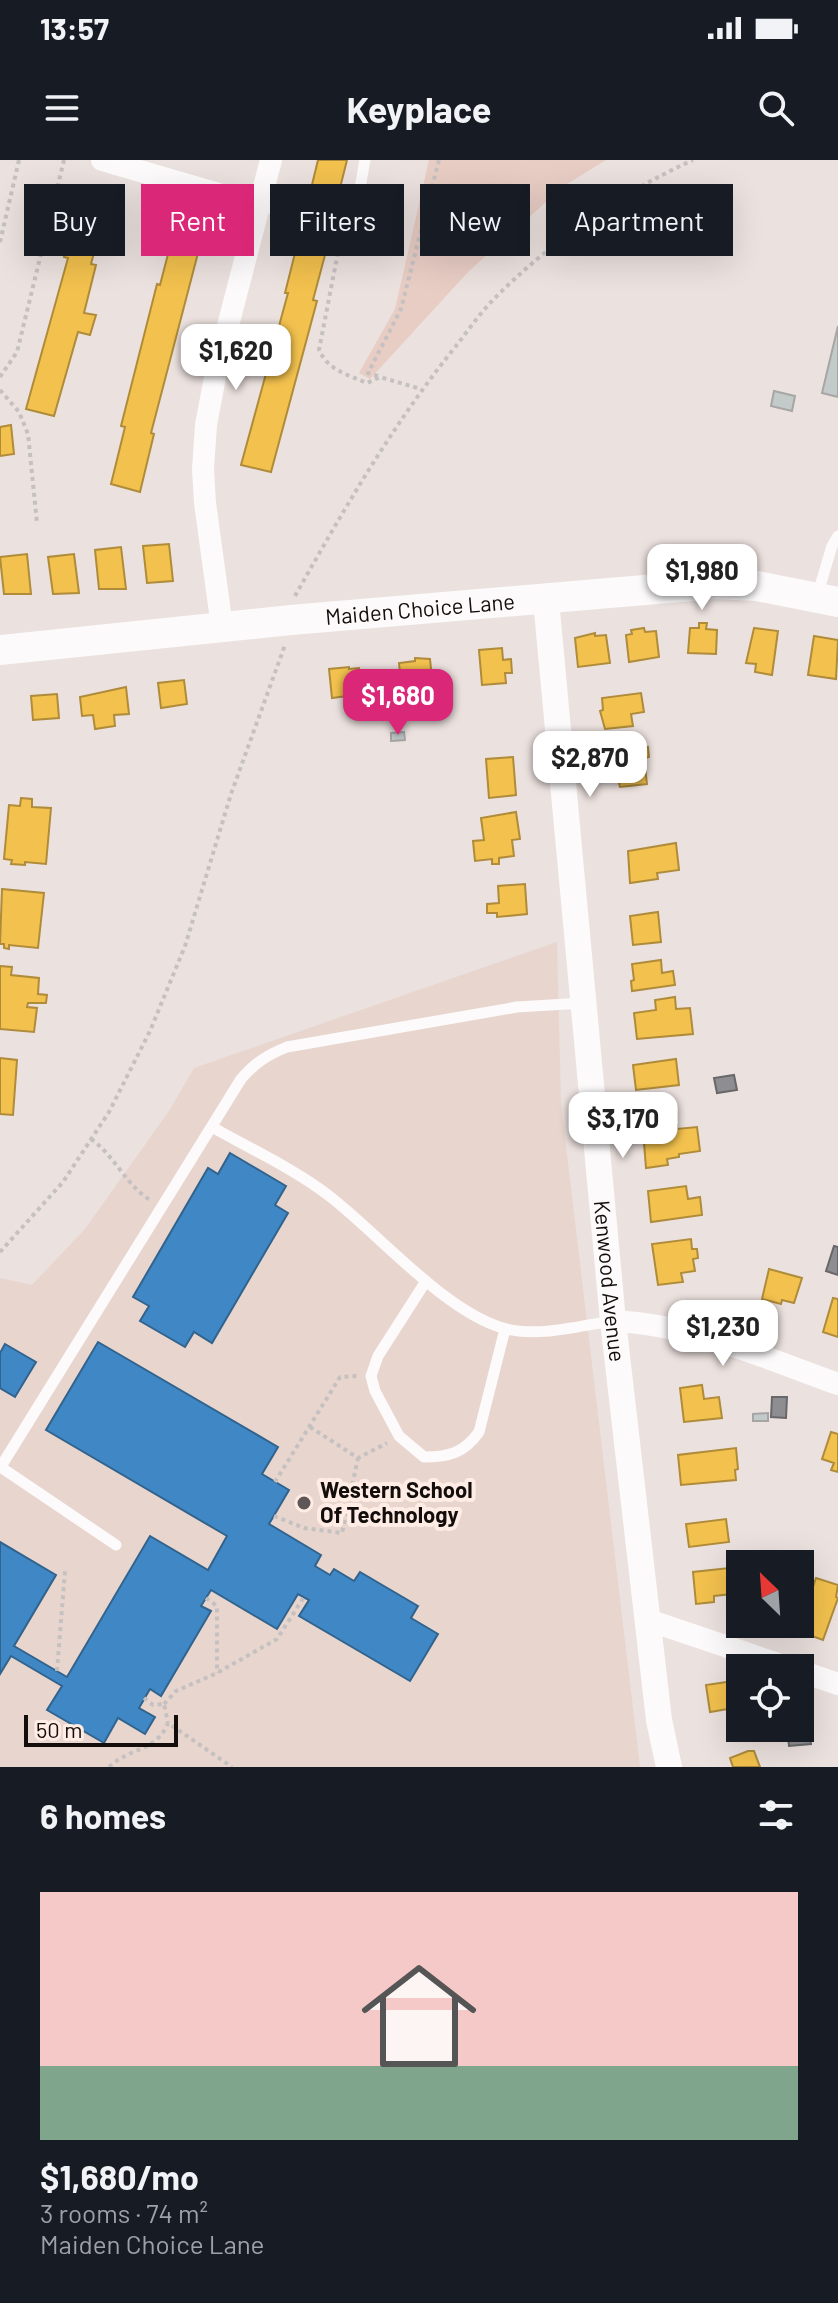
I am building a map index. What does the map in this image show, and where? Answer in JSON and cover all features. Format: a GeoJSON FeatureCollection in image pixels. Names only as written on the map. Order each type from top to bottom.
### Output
{"type":"FeatureCollection","features":[{"type":"Feature","properties":{"kind":"main road","name":"Maiden Choice Lane"},"geometry":{"type":"LineString","coordinates":[[0,650],[222,627],[715,584],[757,586],[828,600]]}},
{"type":"Feature","properties":{"kind":"street"},"geometry":{"type":"LineString","coordinates":[[102,160],[260,206]]}},
{"type":"Feature","properties":{"kind":"street"},"geometry":{"type":"LineString","coordinates":[[222,627],[205,503],[203,469],[206,425],[216,372],[271,160]]}},
{"type":"Feature","properties":{"kind":"street","name":"Kenwood Avenue"},"geometry":{"type":"LineString","coordinates":[[546,600],[613,1321],[659,1720],[669,1767]]}},
{"type":"Feature","properties":{"kind":"street"},"geometry":{"type":"LineString","coordinates":[[613,1321],[647,1322],[677,1328],[838,1384]]}},
{"type":"Feature","properties":{"kind":"street"},"geometry":{"type":"LineString","coordinates":[[648,1620],[749,1654]]}},
{"type":"Feature","properties":{"kind":"street"},"geometry":{"type":"LineString","coordinates":[[814,1676],[838,1684]]}},
{"type":"Feature","properties":{"kind":"lane"},"geometry":{"type":"LineString","coordinates":[[359,184],[365,160]]}},
{"type":"Feature","properties":{"kind":"lane"},"geometry":{"type":"LineString","coordinates":[[260,206],[270,208]]}},
{"type":"Feature","properties":{"kind":"lane"},"geometry":{"type":"LineString","coordinates":[[828,600],[832,546],[838,536]]}},
{"type":"Feature","properties":{"kind":"lane"},"geometry":{"type":"LineString","coordinates":[[116,1545],[1,1468],[241,1079],[254,1064],[287,1047],[517,1007],[584,1003]]}},
{"type":"Feature","properties":{"kind":"lane"},"geometry":{"type":"LineString","coordinates":[[212,1127],[325,1193],[426,1281],[477,1319],[505,1329],[539,1332],[613,1321]]}},
{"type":"Feature","properties":{"kind":"lane"},"geometry":{"type":"LineString","coordinates":[[426,1281],[378,1356],[371,1376],[375,1391],[399,1436],[424,1457],[453,1455],[469,1445],[479,1432],[505,1329]]}},
{"type":"Feature","properties":{"kind":"path"},"geometry":{"type":"LineString","coordinates":[[0,242],[19,160]]}},
{"type":"Feature","properties":{"kind":"path"},"geometry":{"type":"LineString","coordinates":[[0,377],[17,352],[64,160]]}},
{"type":"Feature","properties":{"kind":"path"},"geometry":{"type":"LineString","coordinates":[[421,389],[368,373],[401,309],[439,160]]}},
{"type":"Feature","properties":{"kind":"path"},"geometry":{"type":"LineString","coordinates":[[290,605],[338,517],[421,389],[490,303],[547,252],[612,205],[693,160]]}},
{"type":"Feature","properties":{"kind":"path"},"geometry":{"type":"LineString","coordinates":[[337,256],[319,350],[322,358],[335,370],[367,383],[380,377]]}},
{"type":"Feature","properties":{"kind":"path"},"geometry":{"type":"LineString","coordinates":[[0,390],[19,412],[28,434],[37,523]]}},
{"type":"Feature","properties":{"kind":"path"},"geometry":{"type":"LineString","coordinates":[[0,1252],[63,1182],[109,1112],[150,1031],[185,946],[231,794],[287,641]]}},
{"type":"Feature","properties":{"kind":"path"},"geometry":{"type":"LineString","coordinates":[[91,1139],[103,1147],[136,1191],[163,1207]]}},
{"type":"Feature","properties":{"kind":"path"},"geometry":{"type":"LineString","coordinates":[[275,1482],[340,1377],[371,1376]]}},
{"type":"Feature","properties":{"kind":"path"},"geometry":{"type":"LineString","coordinates":[[310,1427],[358,1458]]}},
{"type":"Feature","properties":{"kind":"path"},"geometry":{"type":"LineString","coordinates":[[274,1516],[304,1528],[342,1533],[358,1458],[399,1436]]}},
{"type":"Feature","properties":{"kind":"path"},"geometry":{"type":"LineString","coordinates":[[57,1671],[65,1571]]}},
{"type":"Feature","properties":{"kind":"path"},"geometry":{"type":"LineString","coordinates":[[144,1698],[153,1705],[164,1704],[176,1691],[217,1673],[277,1639],[304,1597]]}},
{"type":"Feature","properties":{"kind":"path"},"geometry":{"type":"LineString","coordinates":[[206,1598],[217,1606],[217,1673]]}},
{"type":"Feature","properties":{"kind":"path"},"geometry":{"type":"LineString","coordinates":[[109,1767],[121,1756],[153,1745],[164,1733],[168,1723],[164,1704]]}},
{"type":"Feature","properties":{"kind":"path"},"geometry":{"type":"LineString","coordinates":[[168,1723],[232,1767]]}},
{"type":"Feature","properties":{"kind":"shaded area"},"geometry":{"type":"Polygon","coordinates":[[[429,160],[606,160],[567,184],[546,184],[546,202],[530,216],[530,184],[424,184],[429,160]]]}},
{"type":"Feature","properties":{"kind":"shaded area"},"geometry":{"type":"Polygon","coordinates":[[[420,199],[420,256],[486,256],[370,379],[359,373],[395,309],[420,199]]]}},
{"type":"Feature","properties":{"kind":"shaded area","name":"Western School Of Technology"},"geometry":{"type":"Polygon","coordinates":[[[557,942],[561,1104],[640,1767],[0,1767],[0,1278],[32,1285],[85,1229],[169,1111],[194,1068],[557,942]]]}},
{"type":"Feature","properties":{"kind":"building: Homes"},"geometry":{"type":"Polygon","coordinates":[[[318,160],[347,160],[341,184],[312,184],[318,160]]]}},
{"type":"Feature","properties":{"kind":"building: Homes"},"geometry":{"type":"Polygon","coordinates":[[[93,256],[91,264],[96,265],[84,313],[96,315],[90,335],[78,332],[54,416],[26,409],[68,258],[64,257],[93,256]]]}},
{"type":"Feature","properties":{"kind":"building: Homes"},"geometry":{"type":"Polygon","coordinates":[[[168,256],[197,256],[151,433],[154,434],[140,492],[111,484],[125,427],[121,426],[157,284],[160,285],[168,256]]]}},
{"type":"Feature","properties":{"kind":"building: Homes"},"geometry":{"type":"Polygon","coordinates":[[[294,256],[325,256],[313,300],[317,301],[271,472],[241,465],[288,293],[285,293],[294,256]]]}},
{"type":"Feature","properties":{"kind":"building: Homes"},"geometry":{"type":"Polygon","coordinates":[[[11,425],[14,454],[0,456],[0,427],[11,425]]]}},
{"type":"Feature","properties":{"kind":"building: Homes"},"geometry":{"type":"Polygon","coordinates":[[[169,544],[173,581],[147,583],[143,546],[169,544]]]}},
{"type":"Feature","properties":{"kind":"building: Homes"},"geometry":{"type":"Polygon","coordinates":[[[121,547],[126,589],[99,589],[95,550],[121,547]]]}},
{"type":"Feature","properties":{"kind":"building: Homes"},"geometry":{"type":"Polygon","coordinates":[[[27,554],[31,594],[4,594],[0,557],[27,554]]]}},
{"type":"Feature","properties":{"kind":"building: Homes"},"geometry":{"type":"Polygon","coordinates":[[[74,554],[79,593],[53,594],[48,557],[74,554]]]}},
{"type":"Feature","properties":{"kind":"building: Homes"},"geometry":{"type":"Polygon","coordinates":[[[699,623],[707,623],[706,629],[717,630],[716,654],[688,653],[690,628],[699,628],[699,623]]]}},
{"type":"Feature","properties":{"kind":"building: Homes"},"geometry":{"type":"Polygon","coordinates":[[[644,628],[645,632],[656,631],[659,657],[629,662],[626,635],[632,634],[631,630],[644,628]]]}},
{"type":"Feature","properties":{"kind":"building: Homes"},"geometry":{"type":"Polygon","coordinates":[[[754,628],[778,631],[772,675],[755,672],[756,664],[746,663],[754,628]]]}},
{"type":"Feature","properties":{"kind":"building: Homes"},"geometry":{"type":"Polygon","coordinates":[[[595,633],[595,636],[606,635],[610,663],[578,667],[575,638],[595,633]]]}},
{"type":"Feature","properties":{"kind":"building: Homes"},"geometry":{"type":"Polygon","coordinates":[[[814,636],[838,640],[836,679],[808,675],[814,636]]]}},
{"type":"Feature","properties":{"kind":"building: Homes"},"geometry":{"type":"Polygon","coordinates":[[[502,648],[503,660],[511,659],[512,673],[505,673],[506,683],[482,685],[479,650],[502,648]]]}},
{"type":"Feature","properties":{"kind":"building: Homes"},"geometry":{"type":"Polygon","coordinates":[[[415,658],[430,659],[432,679],[436,679],[437,688],[402,692],[399,663],[415,661],[415,658]]]}},
{"type":"Feature","properties":{"kind":"building: Homes"},"geometry":{"type":"Polygon","coordinates":[[[359,668],[362,694],[332,698],[329,669],[359,668]]]}},
{"type":"Feature","properties":{"kind":"building: Homes"},"geometry":{"type":"Polygon","coordinates":[[[184,680],[187,704],[161,708],[158,683],[184,680]]]}},
{"type":"Feature","properties":{"kind":"building: Homes"},"geometry":{"type":"Polygon","coordinates":[[[126,687],[129,714],[114,715],[115,726],[95,729],[93,715],[82,716],[80,697],[126,687]]]}},
{"type":"Feature","properties":{"kind":"building: Homes"},"geometry":{"type":"Polygon","coordinates":[[[641,693],[644,712],[631,714],[633,726],[605,729],[600,711],[603,710],[602,698],[641,693]]]}},
{"type":"Feature","properties":{"kind":"building: Homes"},"geometry":{"type":"Polygon","coordinates":[[[57,694],[59,718],[33,720],[31,696],[57,694]]]}},
{"type":"Feature","properties":{"kind":"building: Homes"},"geometry":{"type":"Polygon","coordinates":[[[648,747],[649,757],[644,758],[647,784],[620,787],[616,770],[608,771],[608,762],[629,760],[627,750],[648,747]]]}},
{"type":"Feature","properties":{"kind":"building: Homes"},"geometry":{"type":"Polygon","coordinates":[[[513,757],[516,795],[489,798],[486,759],[513,757]]]}},
{"type":"Feature","properties":{"kind":"building: Homes"},"geometry":{"type":"Polygon","coordinates":[[[21,798],[32,799],[32,807],[51,808],[46,864],[11,864],[12,860],[4,859],[9,805],[20,806],[21,798]]]}},
{"type":"Feature","properties":{"kind":"building: Homes"},"geometry":{"type":"Polygon","coordinates":[[[516,812],[520,839],[512,840],[514,856],[499,858],[499,864],[492,864],[492,859],[475,861],[473,841],[484,840],[481,818],[516,812]]]}},
{"type":"Feature","properties":{"kind":"building: Homes"},"geometry":{"type":"Polygon","coordinates":[[[676,843],[679,870],[657,873],[658,879],[630,883],[628,851],[676,843]]]}},
{"type":"Feature","properties":{"kind":"building: Homes"},"geometry":{"type":"Polygon","coordinates":[[[525,884],[527,914],[497,917],[497,913],[487,913],[487,904],[499,903],[498,886],[525,884]]]}},
{"type":"Feature","properties":{"kind":"building: Homes"},"geometry":{"type":"Polygon","coordinates":[[[2,889],[44,893],[38,948],[9,945],[9,949],[0,944],[2,889]]]}},
{"type":"Feature","properties":{"kind":"building: Homes"},"geometry":{"type":"Polygon","coordinates":[[[658,912],[661,942],[633,945],[630,916],[658,912]]]}},
{"type":"Feature","properties":{"kind":"building: Homes"},"geometry":{"type":"Polygon","coordinates":[[[661,960],[662,973],[673,971],[675,985],[632,991],[632,964],[661,960]]]}},
{"type":"Feature","properties":{"kind":"building: Homes"},"geometry":{"type":"Polygon","coordinates":[[[0,966],[12,967],[11,975],[39,978],[38,994],[47,995],[46,1003],[28,1003],[27,1007],[37,1008],[34,1032],[0,1029],[0,966]]]}},
{"type":"Feature","properties":{"kind":"building: Homes"},"geometry":{"type":"Polygon","coordinates":[[[675,997],[676,1009],[690,1008],[693,1034],[637,1039],[634,1013],[656,1010],[655,1000],[675,997]]]}},
{"type":"Feature","properties":{"kind":"building: Homes"},"geometry":{"type":"Polygon","coordinates":[[[0,1058],[17,1060],[13,1115],[0,1114],[0,1058]]]}},
{"type":"Feature","properties":{"kind":"building: Homes"},"geometry":{"type":"Polygon","coordinates":[[[676,1059],[679,1085],[636,1090],[633,1065],[676,1059]]]}},
{"type":"Feature","properties":{"kind":"building: Homes"},"geometry":{"type":"Polygon","coordinates":[[[677,1125],[677,1129],[697,1127],[700,1151],[667,1159],[668,1165],[646,1168],[643,1130],[677,1125]]]}},
{"type":"Feature","properties":{"kind":"building: Homes"},"geometry":{"type":"Polygon","coordinates":[[[686,1186],[688,1199],[700,1197],[702,1215],[651,1222],[648,1191],[686,1186]]]}},
{"type":"Feature","properties":{"kind":"building: Homes"},"geometry":{"type":"Polygon","coordinates":[[[691,1239],[692,1249],[697,1249],[698,1258],[693,1259],[695,1271],[681,1273],[683,1282],[658,1285],[652,1244],[691,1239]]]}},
{"type":"Feature","properties":{"kind":"building: Homes"},"geometry":{"type":"Polygon","coordinates":[[[769,1269],[802,1278],[794,1303],[782,1300],[781,1304],[762,1299],[769,1269]]]}},
{"type":"Feature","properties":{"kind":"building: Homes"},"geometry":{"type":"Polygon","coordinates":[[[833,1298],[838,1299],[838,1337],[823,1332],[833,1298]]]}},
{"type":"Feature","properties":{"kind":"building: Homes"},"geometry":{"type":"Polygon","coordinates":[[[702,1385],[704,1399],[719,1397],[722,1418],[684,1422],[680,1388],[702,1385]]]}},
{"type":"Feature","properties":{"kind":"building: Homes"},"geometry":{"type":"Polygon","coordinates":[[[831,1432],[838,1434],[838,1472],[831,1470],[834,1463],[822,1459],[831,1432]]]}},
{"type":"Feature","properties":{"kind":"building: Homes"},"geometry":{"type":"Polygon","coordinates":[[[736,1448],[736,1480],[681,1485],[678,1455],[736,1448]]]}},
{"type":"Feature","properties":{"kind":"building: Homes"},"geometry":{"type":"Polygon","coordinates":[[[726,1519],[729,1542],[689,1547],[686,1524],[726,1519]]]}},
{"type":"Feature","properties":{"kind":"building: Homes"},"geometry":{"type":"Polygon","coordinates":[[[726,1568],[726,1595],[714,1596],[714,1602],[696,1604],[693,1572],[726,1568]]]}},
{"type":"Feature","properties":{"kind":"building: Homes"},"geometry":{"type":"Polygon","coordinates":[[[816,1578],[838,1585],[838,1598],[823,1640],[814,1637],[816,1578]]]}},
{"type":"Feature","properties":{"kind":"building: Homes"},"geometry":{"type":"Polygon","coordinates":[[[726,1682],[726,1709],[710,1712],[706,1685],[726,1682]]]}},
{"type":"Feature","properties":{"kind":"building: Homes"},"geometry":{"type":"Polygon","coordinates":[[[754,1751],[760,1767],[733,1767],[730,1758],[754,1751]]]}},
{"type":"Feature","properties":{"kind":"building: Schools"},"geometry":{"type":"Polygon","coordinates":[[[230,1153],[286,1186],[275,1205],[288,1213],[212,1343],[194,1332],[185,1347],[140,1321],[149,1306],[133,1297],[208,1168],[218,1174],[230,1153]]]}},
{"type":"Feature","properties":{"kind":"building: Schools"},"geometry":{"type":"Polygon","coordinates":[[[98,1342],[278,1447],[262,1474],[289,1490],[269,1524],[321,1555],[315,1566],[330,1575],[334,1569],[354,1581],[360,1572],[418,1606],[411,1618],[438,1634],[410,1681],[299,1616],[309,1600],[298,1594],[277,1629],[211,1590],[201,1606],[211,1611],[161,1696],[150,1689],[139,1708],[155,1717],[145,1734],[118,1718],[104,1743],[47,1710],[62,1686],[11,1656],[0,1674],[0,1542],[56,1575],[14,1646],[67,1677],[150,1536],[208,1570],[227,1536],[46,1430],[98,1342]]]}},
{"type":"Feature","properties":{"kind":"building: Schools"},"geometry":{"type":"Polygon","coordinates":[[[5,1344],[36,1362],[15,1397],[0,1388],[0,1353],[5,1344]]]}},
{"type":"Feature","properties":{"kind":"building: Industry"},"geometry":{"type":"Polygon","coordinates":[[[734,1075],[737,1090],[717,1093],[714,1078],[734,1075]]]}},
{"type":"Feature","properties":{"kind":"building: Industry"},"geometry":{"type":"Polygon","coordinates":[[[834,1246],[838,1247],[838,1275],[826,1271],[834,1246]]]}},
{"type":"Feature","properties":{"kind":"building: Industry"},"geometry":{"type":"Polygon","coordinates":[[[772,1397],[787,1397],[786,1418],[771,1417],[772,1397]]]}},
{"type":"Feature","properties":{"kind":"building: Industry"},"geometry":{"type":"Polygon","coordinates":[[[789,1742],[811,1742],[811,1744],[789,1746],[789,1742]]]}},
{"type":"Feature","properties":{"kind":"building: Other"},"geometry":{"type":"Polygon","coordinates":[[[838,326],[838,397],[822,393],[838,326]]]}},
{"type":"Feature","properties":{"kind":"building: Other"},"geometry":{"type":"Polygon","coordinates":[[[774,391],[795,396],[792,411],[771,406],[774,391]]]}},
{"type":"Feature","properties":{"kind":"building: Other"},"geometry":{"type":"Polygon","coordinates":[[[404,732],[405,740],[391,741],[391,733],[404,732]]]}},
{"type":"Feature","properties":{"kind":"building: Other"},"geometry":{"type":"Polygon","coordinates":[[[768,1413],[768,1421],[753,1421],[753,1414],[768,1413]]]}},
{"type":"Feature","properties":{"kind":"place","name":"Western School Of Technology"},"geometry":{"type":"Point","coordinates":[304,1503]}}]}
